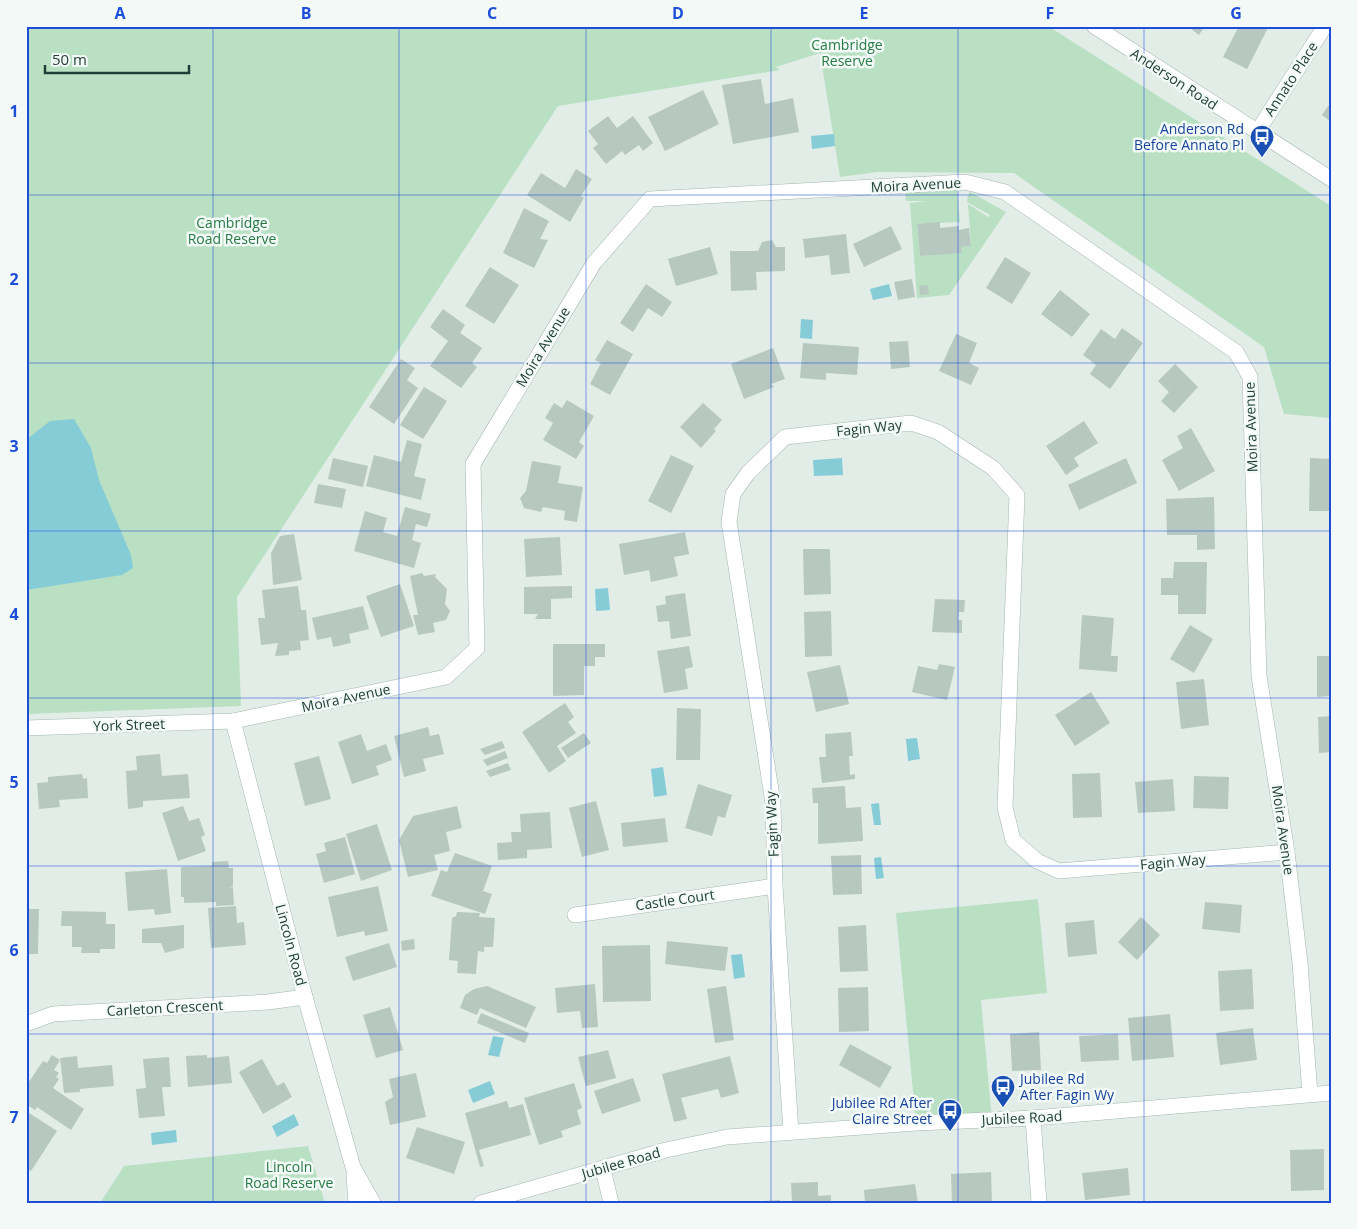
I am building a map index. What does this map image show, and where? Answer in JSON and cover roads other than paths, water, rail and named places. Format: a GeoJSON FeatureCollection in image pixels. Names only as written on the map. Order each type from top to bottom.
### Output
{"type":"FeatureCollection","features":[{"type":"Feature","properties":{"kind":"street","name":"Anderson Road"},"geometry":{"type":"LineString","coordinates":[[1094,26],[1331,179]]}},
{"type":"Feature","properties":{"kind":"street","name":"Annato Place"},"geometry":{"type":"LineString","coordinates":[[1257,132],[1325,26]]}},
{"type":"Feature","properties":{"kind":"street","name":"Moira Avenue"},"geometry":{"type":"LineString","coordinates":[[233,721],[446,677],[477,648],[472,464],[594,263],[650,199],[965,182],[1005,192],[1236,352],[1250,377],[1259,676],[1287,852],[1300,963],[1310,1094]]}},
{"type":"Feature","properties":{"kind":"street","name":"Fagin Way"},"geometry":{"type":"LineString","coordinates":[[791,1132],[775,886],[773,803],[729,522],[733,494],[748,473],[785,437],[911,423],[938,432],[993,468],[1017,495],[1005,807],[1013,840],[1037,862],[1059,871],[1287,852]]}},
{"type":"Feature","properties":{"kind":"street","name":"York Street"},"geometry":{"type":"LineString","coordinates":[[26,728],[233,721]]}},
{"type":"Feature","properties":{"kind":"street","name":"Lincoln Road"},"geometry":{"type":"LineString","coordinates":[[233,721],[305,997],[353,1167],[356,1203]]}},
{"type":"Feature","properties":{"kind":"street","name":"Castle Court"},"geometry":{"type":"LineString","coordinates":[[575,915],[775,886]]}},
{"type":"Feature","properties":{"kind":"street","name":"Carleton Crescent"},"geometry":{"type":"LineString","coordinates":[[26,1024],[53,1014],[268,1002],[305,997]]}},
{"type":"Feature","properties":{"kind":"street","name":"Jubilee Road"},"geometry":{"type":"LineString","coordinates":[[481,1203],[666,1150],[728,1137],[916,1123],[1033,1118],[1331,1093]]}},
{"type":"Feature","properties":{"kind":"street"},"geometry":{"type":"LineString","coordinates":[[1033,1118],[1039,1203]]}},
{"type":"Feature","properties":{"kind":"street","name":"Lincoln Road"},"geometry":{"type":"LineString","coordinates":[[353,1167],[373,1203]]}},
{"type":"Feature","properties":{"kind":"street"},"geometry":{"type":"LineString","coordinates":[[603,1169],[611,1203]]}},
{"type":"Feature","properties":{"kind":"water"},"geometry":{"type":"Polygon","coordinates":[[[834,134],[835,146],[812,149],[811,136],[834,134]]]}},
{"type":"Feature","properties":{"kind":"water"},"geometry":{"type":"Polygon","coordinates":[[[889,284],[892,296],[873,300],[870,289],[889,284]]]}},
{"type":"Feature","properties":{"kind":"water"},"geometry":{"type":"Polygon","coordinates":[[[801,319],[813,320],[812,339],[800,338],[801,319]]]}},
{"type":"Feature","properties":{"kind":"water"},"geometry":{"type":"Polygon","coordinates":[[[74,419],[91,448],[99,480],[131,555],[133,568],[122,575],[26,590],[26,440],[50,421],[74,419]]]}},
{"type":"Feature","properties":{"kind":"water"},"geometry":{"type":"Polygon","coordinates":[[[842,458],[843,475],[814,476],[813,460],[842,458]]]}},
{"type":"Feature","properties":{"kind":"water"},"geometry":{"type":"Polygon","coordinates":[[[608,588],[610,610],[596,611],[595,589],[608,588]]]}},
{"type":"Feature","properties":{"kind":"water"},"geometry":{"type":"Polygon","coordinates":[[[917,738],[920,759],[908,761],[906,739],[917,738]]]}},
{"type":"Feature","properties":{"kind":"water"},"geometry":{"type":"Polygon","coordinates":[[[663,767],[667,795],[654,797],[651,769],[663,767]]]}},
{"type":"Feature","properties":{"kind":"water"},"geometry":{"type":"Polygon","coordinates":[[[879,803],[881,825],[874,825],[871,804],[879,803]]]}},
{"type":"Feature","properties":{"kind":"water"},"geometry":{"type":"Polygon","coordinates":[[[881,857],[884,878],[876,879],[874,858],[881,857]]]}},
{"type":"Feature","properties":{"kind":"water"},"geometry":{"type":"Polygon","coordinates":[[[742,954],[745,977],[734,979],[731,955],[742,954]]]}},
{"type":"Feature","properties":{"kind":"water"},"geometry":{"type":"Polygon","coordinates":[[[493,1036],[504,1038],[499,1057],[488,1055],[493,1036]]]}},
{"type":"Feature","properties":{"kind":"water"},"geometry":{"type":"Polygon","coordinates":[[[490,1081],[495,1094],[473,1103],[468,1090],[490,1081]]]}},
{"type":"Feature","properties":{"kind":"water"},"geometry":{"type":"Polygon","coordinates":[[[294,1114],[299,1125],[277,1137],[272,1126],[294,1114]]]}},
{"type":"Feature","properties":{"kind":"water"},"geometry":{"type":"Polygon","coordinates":[[[176,1130],[177,1142],[152,1145],[151,1133],[176,1130]]]}},
{"type":"Feature","properties":{"kind":"place","name":"Anderson Rd Before Annato Pl"},"geometry":{"type":"Point","coordinates":[1262,158]}},
{"type":"Feature","properties":{"kind":"place","name":"Jubilee Rd After Fagin Wy"},"geometry":{"type":"Point","coordinates":[1003,1108]}},
{"type":"Feature","properties":{"kind":"place","name":"Jubilee Rd After Claire Street"},"geometry":{"type":"Point","coordinates":[950,1132]}},
{"type":"Feature","properties":{"kind":"park label","name":"Cambridge Reserve"},"geometry":{"type":"Point","coordinates":[847,54]}},
{"type":"Feature","properties":{"kind":"park label","name":"Cambridge Road Reserve"},"geometry":{"type":"Point","coordinates":[232,232]}},
{"type":"Feature","properties":{"kind":"park label","name":"Lincoln Road Reserve"},"geometry":{"type":"Point","coordinates":[289,1176]}}]}
